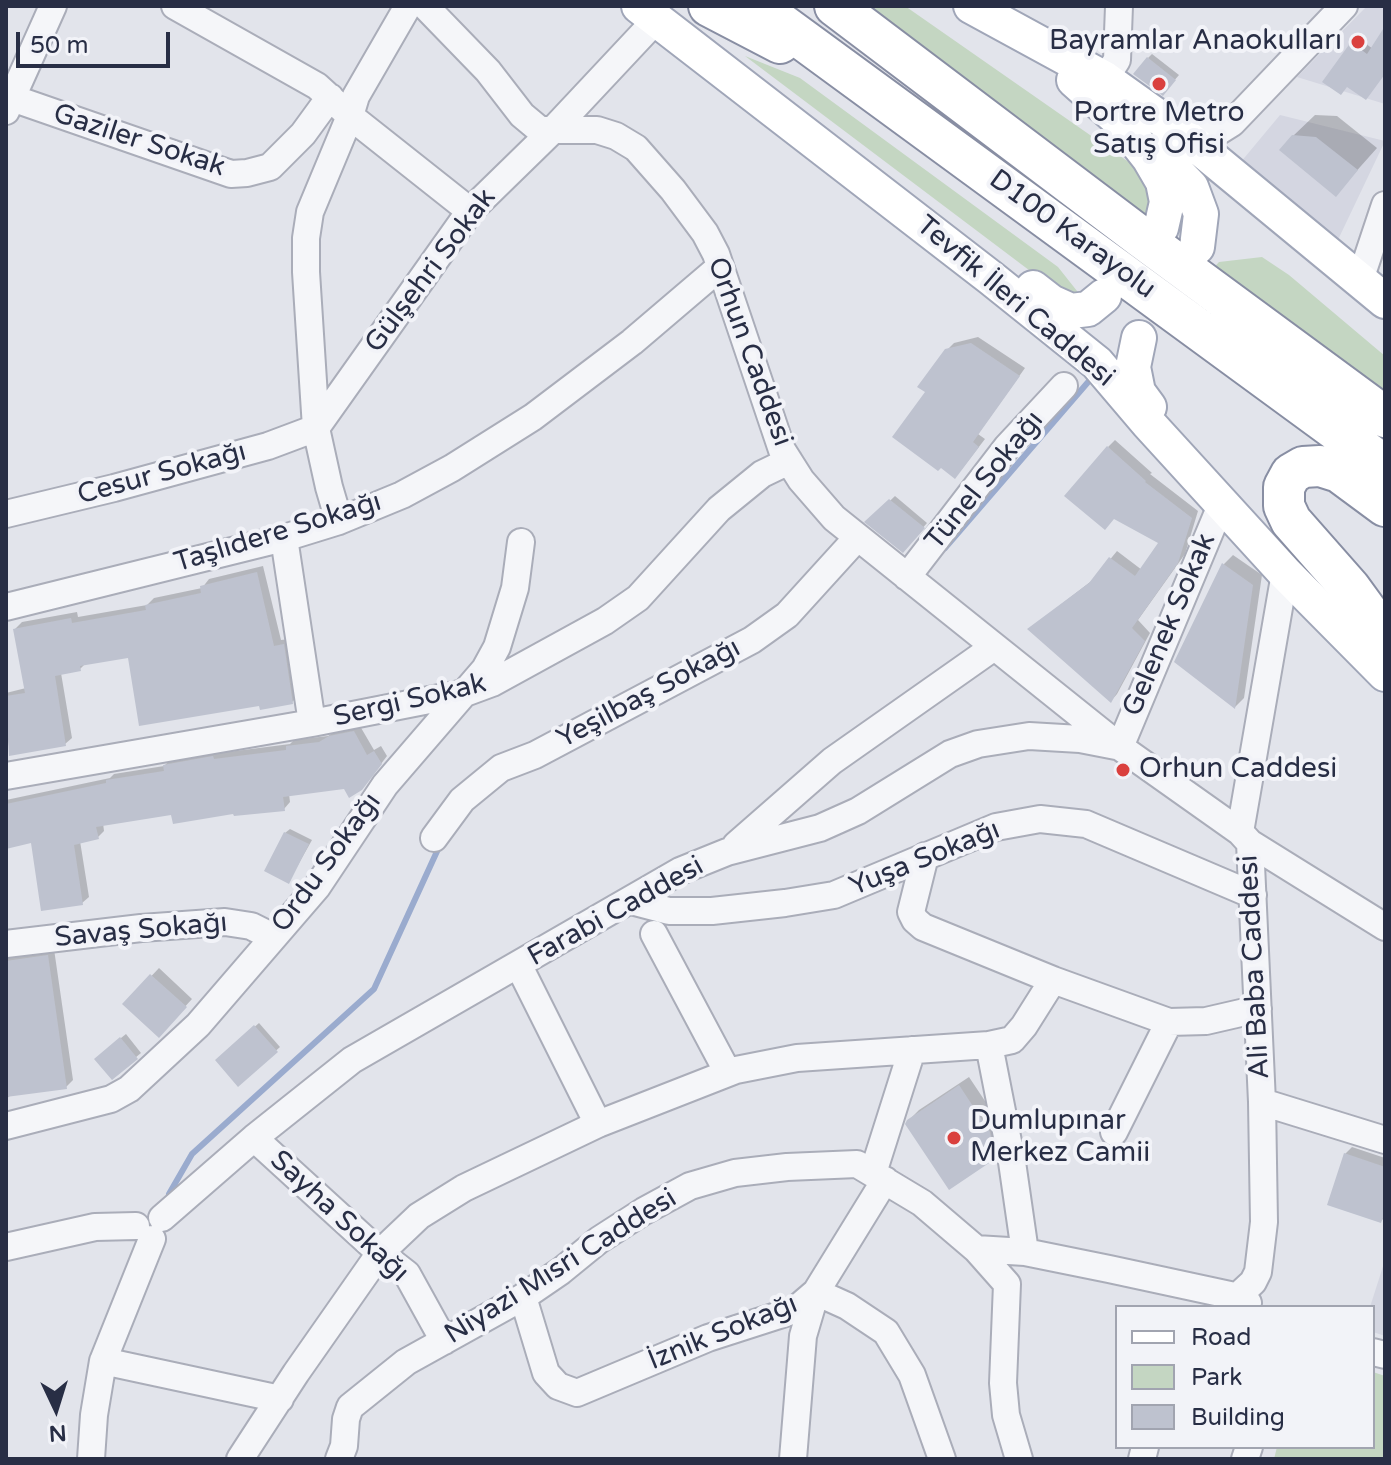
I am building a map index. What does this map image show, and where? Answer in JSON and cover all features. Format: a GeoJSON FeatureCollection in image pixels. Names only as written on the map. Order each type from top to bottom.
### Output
{"type":"FeatureCollection","features":[{"type":"Feature","properties":{"kind":"highway"},"geometry":{"type":"LineString","coordinates":[[709,6],[892,102]]}},
{"type":"Feature","properties":{"kind":"highway","name":"D100 Karayolu"},"geometry":{"type":"LineString","coordinates":[[757,6],[1385,466]]}},
{"type":"Feature","properties":{"kind":"highway","name":"D100 Karayolu"},"geometry":{"type":"LineString","coordinates":[[835,6],[1385,417]]}},
{"type":"Feature","properties":{"kind":"highway"},"geometry":{"type":"LineString","coordinates":[[1385,506],[1339,472],[1320,466],[1303,467],[1291,474],[1284,487],[1284,506],[1291,521],[1350,588],[1385,636]]}},
{"type":"Feature","properties":{"kind":"main road"},"geometry":{"type":"LineString","coordinates":[[964,6],[1065,72],[1172,165],[1191,187],[1201,214],[1197,247]]}},
{"type":"Feature","properties":{"kind":"main road"},"geometry":{"type":"LineString","coordinates":[[971,6],[1105,79],[1185,136],[1373,290]]}},
{"type":"Feature","properties":{"kind":"main road"},"geometry":{"type":"LineString","coordinates":[[653,11],[1051,302],[1071,311],[1088,309],[1104,296]]}},
{"type":"Feature","properties":{"kind":"main road","name":"Tevfik İleri Caddesi"},"geometry":{"type":"LineString","coordinates":[[653,11],[1097,363],[1285,573],[1385,674]]}},
{"type":"Feature","properties":{"kind":"main road"},"geometry":{"type":"LineString","coordinates":[[1120,121],[1163,182],[1167,202],[1161,228]]}},
{"type":"Feature","properties":{"kind":"main road"},"geometry":{"type":"LineString","coordinates":[[1139,338],[1133,367],[1138,392],[1159,421],[1253,518],[1385,646]]}},
{"type":"Feature","properties":{"kind":"street"},"geometry":{"type":"LineString","coordinates":[[9,105],[53,6]]}},
{"type":"Feature","properties":{"kind":"street"},"geometry":{"type":"LineString","coordinates":[[175,6],[317,86],[470,211]]}},
{"type":"Feature","properties":{"kind":"street"},"geometry":{"type":"LineString","coordinates":[[339,521],[316,428],[306,238],[316,193],[366,75],[408,6]]}},
{"type":"Feature","properties":{"kind":"street"},"geometry":{"type":"LineString","coordinates":[[425,6],[488,71],[522,115],[540,130],[551,132]]}},
{"type":"Feature","properties":{"kind":"street"},"geometry":{"type":"LineString","coordinates":[[1105,79],[1117,60],[1119,6]]}},
{"type":"Feature","properties":{"kind":"street"},"geometry":{"type":"LineString","coordinates":[[1185,136],[1216,133],[1232,123],[1344,6]]}},
{"type":"Feature","properties":{"kind":"street","name":"Gülşehri Sokak"},"geometry":{"type":"LineString","coordinates":[[316,428],[470,211],[551,132],[653,11]]}},
{"type":"Feature","properties":{"kind":"street","name":"Gaziler Sokak"},"geometry":{"type":"LineString","coordinates":[[9,105],[231,174],[270,167],[303,134],[330,97]]}},
{"type":"Feature","properties":{"kind":"street","name":"Orhun Caddesi"},"geometry":{"type":"LineString","coordinates":[[551,132],[597,130],[616,136],[636,148],[705,233],[720,267],[773,423],[789,461],[814,496],[857,538],[1120,747]]}},
{"type":"Feature","properties":{"kind":"street"},"geometry":{"type":"LineString","coordinates":[[1373,290],[1385,205]]}},
{"type":"Feature","properties":{"kind":"street","name":"Taşlıdere Sokağı"},"geometry":{"type":"LineString","coordinates":[[6,607],[284,538],[339,521],[402,495],[522,425],[632,342],[720,267]]}},
{"type":"Feature","properties":{"kind":"street","name":"Tünel Sokağı"},"geometry":{"type":"LineString","coordinates":[[907,577],[1007,447],[1064,386]]}},
{"type":"Feature","properties":{"kind":"street","name":"Cesur Sokağı"},"geometry":{"type":"LineString","coordinates":[[6,514],[253,450],[316,428]]}},
{"type":"Feature","properties":{"kind":"street","name":"Sergi Sokak"},"geometry":{"type":"LineString","coordinates":[[6,776],[312,723],[465,693],[492,683],[539,659],[627,606],[660,576],[719,509],[762,474],[789,461]]}},
{"type":"Feature","properties":{"kind":"street","name":"Gelenek Sokak"},"geometry":{"type":"LineString","coordinates":[[1120,747],[1222,503]]}},
{"type":"Feature","properties":{"kind":"street"},"geometry":{"type":"LineString","coordinates":[[284,538],[312,723]]}},
{"type":"Feature","properties":{"kind":"street","name":"Yeşilbaş Sokağı"},"geometry":{"type":"LineString","coordinates":[[434,838],[462,800],[501,768],[535,755],[752,640],[787,615],[857,538]]}},
{"type":"Feature","properties":{"kind":"street","name":"Ordu Sokağı"},"geometry":{"type":"LineString","coordinates":[[6,1126],[111,1099],[129,1089],[198,1025],[317,887],[385,785],[485,669],[497,647],[515,588],[521,542]]}},
{"type":"Feature","properties":{"kind":"street","name":"Ali Baba Caddesi"},"geometry":{"type":"LineString","coordinates":[[1240,1304],[1253,1282],[1261,1253],[1264,1222],[1253,895],[1245,838],[1285,573]]}},
{"type":"Feature","properties":{"kind":"street"},"geometry":{"type":"LineString","coordinates":[[727,852],[747,838],[832,761],[994,647]]}},
{"type":"Feature","properties":{"kind":"street","name":"Farabi Caddesi"},"geometry":{"type":"LineString","coordinates":[[91,1459],[103,1361],[150,1228],[254,1138],[352,1060],[680,871],[727,852],[820,828],[858,811],[950,754],[978,744],[1029,736],[1080,739],[1120,747],[1245,838],[1385,927]]}},
{"type":"Feature","properties":{"kind":"street","name":"Yuşa Sokağı"},"geometry":{"type":"LineString","coordinates":[[631,901],[669,911],[712,911],[834,895],[996,827],[1040,819],[1086,824],[1253,895]]}},
{"type":"Feature","properties":{"kind":"street"},"geometry":{"type":"LineString","coordinates":[[925,856],[911,912],[923,927],[1053,980],[1169,1022],[1206,1021],[1258,1009]]}},
{"type":"Feature","properties":{"kind":"street","name":"Savaş Sokağı"},"geometry":{"type":"LineString","coordinates":[[6,944],[141,928],[225,922],[251,926],[273,937]]}},
{"type":"Feature","properties":{"kind":"street"},"geometry":{"type":"LineString","coordinates":[[654,934],[728,1073]]}},
{"type":"Feature","properties":{"kind":"street"},"geometry":{"type":"LineString","coordinates":[[519,966],[598,1124]]}},
{"type":"Feature","properties":{"kind":"street"},"geometry":{"type":"LineString","coordinates":[[240,1459],[380,1253],[419,1216],[464,1188],[598,1124],[728,1073],[797,1058],[989,1045],[1012,1040],[1053,980]]}},
{"type":"Feature","properties":{"kind":"street"},"geometry":{"type":"LineString","coordinates":[[1114,1132],[1169,1022]]}},
{"type":"Feature","properties":{"kind":"street"},"geometry":{"type":"LineString","coordinates":[[989,1045],[1012,1162],[1025,1252]]}},
{"type":"Feature","properties":{"kind":"street"},"geometry":{"type":"LineString","coordinates":[[793,1459],[803,1336],[816,1292],[879,1177],[912,1050]]}},
{"type":"Feature","properties":{"kind":"street"},"geometry":{"type":"LineString","coordinates":[[1262,1102],[1385,1140]]}},
{"type":"Feature","properties":{"kind":"street","name":"Sayha Sokağı"},"geometry":{"type":"LineString","coordinates":[[254,1138],[407,1274],[444,1341]]}},
{"type":"Feature","properties":{"kind":"street","name":"Niyazi Mısri Caddesi"},"geometry":{"type":"LineString","coordinates":[[339,1459],[350,1407],[406,1362],[523,1297],[599,1240],[690,1186],[735,1173],[857,1164],[922,1203],[976,1249],[1007,1284],[1003,1383],[1006,1415],[1019,1459]]}},
{"type":"Feature","properties":{"kind":"street"},"geometry":{"type":"LineString","coordinates":[[6,1247],[95,1227],[150,1228]]}},
{"type":"Feature","properties":{"kind":"street"},"geometry":{"type":"LineString","coordinates":[[976,1249],[1025,1252],[1240,1304]]}},
{"type":"Feature","properties":{"kind":"street","name":"İznik Sokağı"},"geometry":{"type":"LineString","coordinates":[[523,1297],[546,1373],[558,1386],[577,1393],[708,1338],[795,1310],[816,1292],[847,1306],[886,1332],[912,1375],[942,1459]]}},
{"type":"Feature","properties":{"kind":"street"},"geometry":{"type":"LineString","coordinates":[[103,1361],[280,1399]]}},
{"type":"Feature","properties":{"kind":"shaded area","name":"Bayramlar Anaokulları"},"geometry":{"type":"Polygon","coordinates":[[[1367,6],[1385,6],[1385,104],[1297,77],[1367,6]]]}},
{"type":"Feature","properties":{"kind":"shaded area"},"geometry":{"type":"Polygon","coordinates":[[[1280,115],[1385,141],[1336,244],[1240,163],[1280,115]]]}},
{"type":"Feature","properties":{"kind":"shaded area"},"geometry":{"type":"Polygon","coordinates":[[[1385,1260],[1385,1336],[1375,1333],[1375,1305],[1371,1305],[1385,1260]]]}},
{"type":"Feature","properties":{"kind":"green space"},"geometry":{"type":"Polygon","coordinates":[[[849,6],[905,6],[1133,165],[1159,193],[1150,222],[849,6]]]}},
{"type":"Feature","properties":{"kind":"green space"},"geometry":{"type":"Polygon","coordinates":[[[745,56],[800,78],[1058,267],[1081,296],[1074,304],[745,56]]]}},
{"type":"Feature","properties":{"kind":"green space"},"geometry":{"type":"Polygon","coordinates":[[[1262,257],[1289,275],[1385,356],[1385,405],[1208,274],[1219,262],[1262,257]]]}},
{"type":"Feature","properties":{"kind":"green space"},"geometry":{"type":"Polygon","coordinates":[[[1375,1373],[1385,1376],[1385,1459],[1274,1459],[1276,1449],[1375,1449],[1375,1373]]]}},
{"type":"Feature","properties":{"kind":"building"},"geometry":{"type":"Polygon","coordinates":[[[1385,26],[1385,74],[1366,100],[1347,87],[1341,95],[1322,82],[1351,42],[1367,54],[1385,26]]]}},
{"type":"Feature","properties":{"kind":"building"},"geometry":{"type":"Polygon","coordinates":[[[1147,57],[1176,80],[1163,96],[1133,74],[1147,57]]]}},
{"type":"Feature","properties":{"kind":"building"},"geometry":{"type":"Polygon","coordinates":[[[1292,135],[1316,137],[1358,170],[1336,197],[1279,150],[1292,135]]]}},
{"type":"Feature","properties":{"kind":"building"},"geometry":{"type":"Polygon","coordinates":[[[971,343],[1020,376],[973,442],[979,447],[955,479],[941,468],[938,471],[892,437],[925,392],[917,387],[945,349],[971,343]]]}},
{"type":"Feature","properties":{"kind":"building"},"geometry":{"type":"Polygon","coordinates":[[[1107,446],[1145,482],[1192,518],[1178,563],[1132,628],[1145,641],[1111,703],[1027,629],[1089,583],[1109,557],[1135,576],[1158,543],[1114,519],[1105,530],[1064,496],[1107,446]]]}},
{"type":"Feature","properties":{"kind":"building"},"geometry":{"type":"Polygon","coordinates":[[[889,499],[925,528],[903,553],[864,522],[889,499]]]}},
{"type":"Feature","properties":{"kind":"building"},"geometry":{"type":"Polygon","coordinates":[[[1222,563],[1253,585],[1235,709],[1174,662],[1222,563]]]}},
{"type":"Feature","properties":{"kind":"building"},"geometry":{"type":"Polygon","coordinates":[[[257,572],[274,646],[284,644],[293,704],[260,710],[259,706],[139,726],[128,658],[80,666],[81,671],[55,676],[66,746],[9,756],[6,696],[25,693],[13,629],[71,618],[72,623],[146,610],[145,605],[201,593],[200,586],[257,572]]]}},
{"type":"Feature","properties":{"kind":"building"},"geometry":{"type":"Polygon","coordinates":[[[354,731],[367,755],[374,751],[382,764],[362,790],[349,798],[344,789],[283,797],[285,811],[233,814],[173,824],[171,815],[96,827],[99,839],[74,845],[83,905],[41,911],[31,843],[6,849],[6,804],[106,783],[106,780],[164,771],[163,765],[213,756],[214,759],[286,750],[286,746],[319,742],[329,736],[354,731]]]}},
{"type":"Feature","properties":{"kind":"building"},"geometry":{"type":"Polygon","coordinates":[[[284,832],[309,844],[289,884],[264,871],[284,832]]]}},
{"type":"Feature","properties":{"kind":"building"},"geometry":{"type":"Polygon","coordinates":[[[48,955],[67,1089],[6,1097],[6,961],[48,955]]]}},
{"type":"Feature","properties":{"kind":"building"},"geometry":{"type":"Polygon","coordinates":[[[150,974],[187,1007],[159,1038],[122,1004],[150,974]]]}},
{"type":"Feature","properties":{"kind":"building"},"geometry":{"type":"Polygon","coordinates":[[[254,1025],[278,1052],[238,1087],[215,1060],[254,1025]]]}},
{"type":"Feature","properties":{"kind":"building"},"geometry":{"type":"Polygon","coordinates":[[[120,1037],[138,1059],[112,1080],[94,1059],[120,1037]]]}},
{"type":"Feature","properties":{"kind":"building","name":"Dumlupınar Merkez Camii"},"geometry":{"type":"Polygon","coordinates":[[[959,1085],[990,1132],[995,1159],[949,1190],[905,1124],[959,1085]]]}},
{"type":"Feature","properties":{"kind":"building"},"geometry":{"type":"Polygon","coordinates":[[[1344,1153],[1385,1167],[1385,1212],[1381,1223],[1327,1205],[1344,1153]]]}},
{"type":"Feature","properties":{"kind":"waterway"},"geometry":{"type":"LineString","coordinates":[[945,548],[1089,381]]}},
{"type":"Feature","properties":{"kind":"waterway"},"geometry":{"type":"LineString","coordinates":[[169,1194],[192,1154],[374,989],[439,847]]}},
{"type":"Feature","properties":{"kind":"place","name":"Bayramlar Anaokulları"},"geometry":{"type":"Point","coordinates":[1358,42]}},
{"type":"Feature","properties":{"kind":"place","name":"Portre Metro Satış Ofisi"},"geometry":{"type":"Point","coordinates":[1159,84]}},
{"type":"Feature","properties":{"kind":"place","name":"Orhun Caddesi̇"},"geometry":{"type":"Point","coordinates":[1123,770]}},
{"type":"Feature","properties":{"kind":"place","name":"Dumlupınar Merkez Camii"},"geometry":{"type":"Point","coordinates":[954,1138]}}]}
